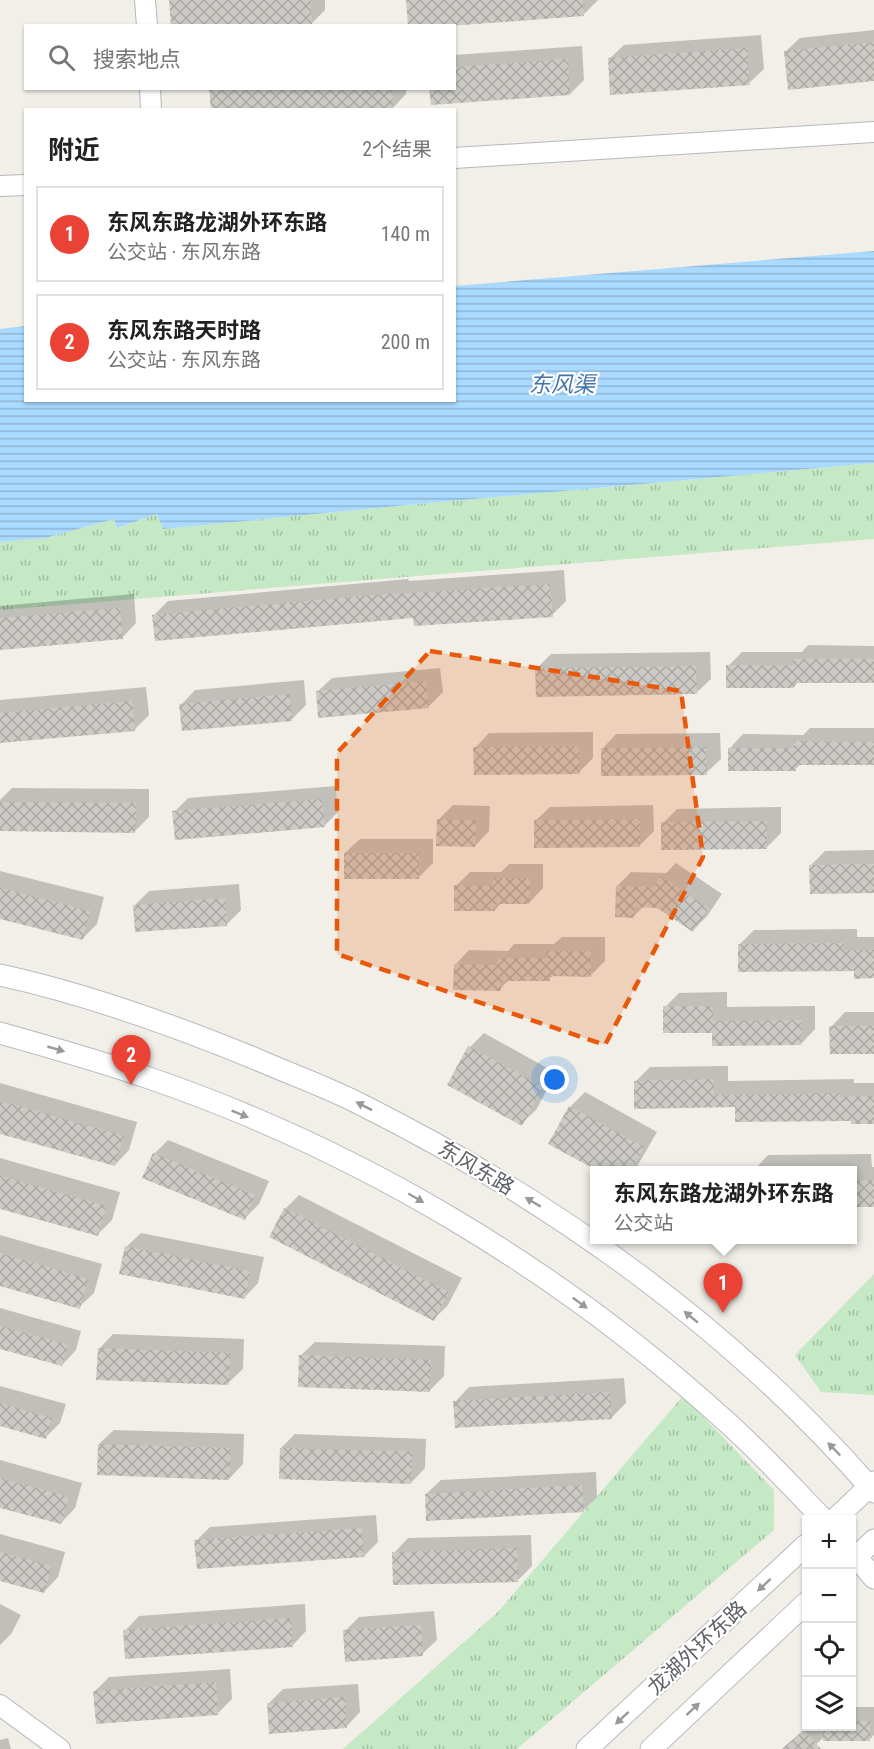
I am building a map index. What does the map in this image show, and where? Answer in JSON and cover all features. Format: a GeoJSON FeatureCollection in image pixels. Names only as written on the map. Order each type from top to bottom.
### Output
{"type":"FeatureCollection","features":[{"type":"Feature","properties":{"kind":"main road","name":"东风东路"},"geometry":{"type":"LineString","coordinates":[[0,975],[92,1000],[222,1045],[358,1103],[426,1138],[479,1169],[545,1209],[590,1241]]}},
{"type":"Feature","properties":{"kind":"main road"},"geometry":{"type":"LineString","coordinates":[[0,1033],[151,1078],[251,1118],[376,1177],[456,1221],[580,1303],[680,1381],[749,1443],[819,1515]]}},
{"type":"Feature","properties":{"kind":"main road","name":"东风东路"},"geometry":{"type":"LineString","coordinates":[[594,1244],[662,1293],[760,1376],[872,1487]]}},
{"type":"Feature","properties":{"kind":"main road"},"geometry":{"type":"LineString","coordinates":[[840,1515],[872,1487]]}},
{"type":"Feature","properties":{"kind":"main road"},"geometry":{"type":"LineString","coordinates":[[856,1554],[874,1540]]}},
{"type":"Feature","properties":{"kind":"main road","name":"龙湖外环东路"},"geometry":{"type":"LineString","coordinates":[[587,1749],[802,1550]]}},
{"type":"Feature","properties":{"kind":"main road"},"geometry":{"type":"LineString","coordinates":[[856,1559],[874,1578]]}},
{"type":"Feature","properties":{"kind":"main road","name":"龙湖外环东路"},"geometry":{"type":"LineString","coordinates":[[651,1749],[802,1608]]}},
{"type":"Feature","properties":{"kind":"street"},"geometry":{"type":"LineString","coordinates":[[145,0],[147,24]]}},
{"type":"Feature","properties":{"kind":"street"},"geometry":{"type":"LineString","coordinates":[[150,90],[151,108]]}},
{"type":"Feature","properties":{"kind":"street"},"geometry":{"type":"LineString","coordinates":[[456,158],[874,132]]}},
{"type":"Feature","properties":{"kind":"street"},"geometry":{"type":"LineString","coordinates":[[0,186],[24,185]]}},
{"type":"Feature","properties":{"kind":"street"},"geometry":{"type":"LineString","coordinates":[[0,1705],[60,1749]]}},
{"type":"Feature","properties":{"kind":"highlighted area"},"geometry":{"type":"Polygon","coordinates":[[[430,651],[681,691],[703,857],[605,1045],[337,954],[337,753],[430,651]]]}},
{"type":"Feature","properties":{"kind":"green space"},"geometry":{"type":"Polygon","coordinates":[[[874,463],[874,539],[0,610],[0,542],[45,538],[114,519],[117,528],[157,514],[163,529],[874,463]]]}},
{"type":"Feature","properties":{"kind":"green space"},"geometry":{"type":"Polygon","coordinates":[[[874,1274],[874,1395],[821,1392],[795,1355],[874,1274]]]}},
{"type":"Feature","properties":{"kind":"green space"},"geometry":{"type":"Polygon","coordinates":[[[683,1396],[774,1490],[774,1530],[517,1749],[343,1749],[498,1612],[683,1396]]]}},
{"type":"Feature","properties":{"kind":"water","name":"东风渠"},"geometry":{"type":"Polygon","coordinates":[[[874,251],[874,463],[163,529],[157,514],[117,528],[114,519],[45,538],[0,542],[0,329],[24,326],[24,402],[456,402],[456,286],[874,251]]]}},
{"type":"Feature","properties":{"kind":"building"},"geometry":{"type":"Polygon","coordinates":[[[169,0],[310,0],[312,24],[171,24],[169,0]]]}},
{"type":"Feature","properties":{"kind":"building"},"geometry":{"type":"Polygon","coordinates":[[[406,0],[583,0],[584,16],[456,25],[408,24],[406,0]]]}},
{"type":"Feature","properties":{"kind":"building"},"geometry":{"type":"Polygon","coordinates":[[[874,42],[874,81],[788,90],[784,51],[874,42]]]}},
{"type":"Feature","properties":{"kind":"building"},"geometry":{"type":"Polygon","coordinates":[[[747,48],[750,85],[610,95],[608,58],[747,48]]]}},
{"type":"Feature","properties":{"kind":"building"},"geometry":{"type":"Polygon","coordinates":[[[568,59],[570,95],[431,105],[429,90],[456,90],[456,67],[568,59]]]}},
{"type":"Feature","properties":{"kind":"building"},"geometry":{"type":"Polygon","coordinates":[[[209,90],[392,90],[393,108],[211,108],[209,90]]]}},
{"type":"Feature","properties":{"kind":"building"},"geometry":{"type":"Polygon","coordinates":[[[550,584],[553,617],[414,626],[413,618],[155,641],[152,615],[395,593],[550,584]]]}},
{"type":"Feature","properties":{"kind":"building"},"geometry":{"type":"Polygon","coordinates":[[[120,608],[123,639],[0,650],[0,618],[120,608]]]}},
{"type":"Feature","properties":{"kind":"building"},"geometry":{"type":"Polygon","coordinates":[[[793,659],[874,659],[874,683],[794,683],[794,688],[726,688],[726,665],[793,666],[793,659]]]}},
{"type":"Feature","properties":{"kind":"building"},"geometry":{"type":"Polygon","coordinates":[[[696,666],[697,694],[536,697],[535,668],[696,666]]]}},
{"type":"Feature","properties":{"kind":"building"},"geometry":{"type":"Polygon","coordinates":[[[426,681],[429,708],[318,718],[316,691],[426,681]]]}},
{"type":"Feature","properties":{"kind":"building"},"geometry":{"type":"Polygon","coordinates":[[[290,694],[292,721],[182,731],[179,704],[290,694]]]}},
{"type":"Feature","properties":{"kind":"building"},"geometry":{"type":"Polygon","coordinates":[[[132,701],[135,731],[0,743],[0,713],[132,701]]]}},
{"type":"Feature","properties":{"kind":"building"},"geometry":{"type":"Polygon","coordinates":[[[794,741],[874,742],[874,765],[796,765],[796,771],[728,771],[728,748],[794,748],[794,741]]]}},
{"type":"Feature","properties":{"kind":"building"},"geometry":{"type":"Polygon","coordinates":[[[579,746],[580,774],[474,775],[473,747],[579,746]]]}},
{"type":"Feature","properties":{"kind":"building"},"geometry":{"type":"Polygon","coordinates":[[[706,747],[707,775],[601,776],[601,748],[706,747]]]}},
{"type":"Feature","properties":{"kind":"building"},"geometry":{"type":"Polygon","coordinates":[[[322,799],[325,827],[175,840],[172,811],[322,799]]]}},
{"type":"Feature","properties":{"kind":"building"},"geometry":{"type":"Polygon","coordinates":[[[0,802],[136,803],[135,833],[0,831],[0,802]]]}},
{"type":"Feature","properties":{"kind":"building"},"geometry":{"type":"Polygon","coordinates":[[[437,819],[476,820],[475,847],[436,846],[437,819]]]}},
{"type":"Feature","properties":{"kind":"building"},"geometry":{"type":"Polygon","coordinates":[[[640,819],[640,847],[534,848],[534,820],[640,819]]]}},
{"type":"Feature","properties":{"kind":"building"},"geometry":{"type":"Polygon","coordinates":[[[767,821],[767,849],[661,850],[661,822],[767,821]]]}},
{"type":"Feature","properties":{"kind":"building"},"geometry":{"type":"Polygon","coordinates":[[[344,853],[419,853],[419,879],[344,879],[344,853]]]}},
{"type":"Feature","properties":{"kind":"building"},"geometry":{"type":"Polygon","coordinates":[[[874,864],[874,893],[810,894],[809,865],[874,864]]]}},
{"type":"Feature","properties":{"kind":"building"},"geometry":{"type":"Polygon","coordinates":[[[661,876],[709,909],[693,932],[657,908],[634,907],[634,918],[615,917],[616,886],[654,887],[661,876]]]}},
{"type":"Feature","properties":{"kind":"building"},"geometry":{"type":"Polygon","coordinates":[[[493,878],[530,878],[529,904],[495,904],[495,911],[454,911],[454,885],[493,886],[493,878]]]}},
{"type":"Feature","properties":{"kind":"building"},"geometry":{"type":"Polygon","coordinates":[[[0,888],[90,911],[83,940],[0,919],[0,888]]]}},
{"type":"Feature","properties":{"kind":"building"},"geometry":{"type":"Polygon","coordinates":[[[225,898],[227,926],[135,932],[133,905],[225,898]]]}},
{"type":"Feature","properties":{"kind":"building"},"geometry":{"type":"Polygon","coordinates":[[[843,943],[844,950],[874,950],[874,978],[854,979],[854,971],[738,972],[738,944],[843,943]]]}},
{"type":"Feature","properties":{"kind":"building"},"geometry":{"type":"Polygon","coordinates":[[[546,951],[591,951],[591,977],[550,976],[550,981],[501,981],[501,991],[453,990],[454,964],[498,965],[498,958],[546,958],[546,951]]]}},
{"type":"Feature","properties":{"kind":"building"},"geometry":{"type":"Polygon","coordinates":[[[663,1006],[713,1006],[713,1021],[801,1020],[801,1045],[712,1046],[712,1033],[663,1033],[663,1006]]]}},
{"type":"Feature","properties":{"kind":"building"},"geometry":{"type":"Polygon","coordinates":[[[829,1026],[874,1026],[874,1054],[830,1054],[829,1026]]]}},
{"type":"Feature","properties":{"kind":"building"},"geometry":{"type":"Polygon","coordinates":[[[468,1046],[543,1087],[522,1126],[447,1085],[468,1046]]]}},
{"type":"Feature","properties":{"kind":"building"},"geometry":{"type":"Polygon","coordinates":[[[714,1079],[714,1095],[840,1093],[840,1097],[874,1096],[874,1124],[851,1124],[851,1121],[735,1122],[735,1107],[634,1109],[634,1081],[714,1079]]]}},
{"type":"Feature","properties":{"kind":"building"},"geometry":{"type":"Polygon","coordinates":[[[0,1101],[124,1136],[115,1166],[0,1134],[0,1101]]]}},
{"type":"Feature","properties":{"kind":"building"},"geometry":{"type":"Polygon","coordinates":[[[569,1106],[644,1147],[633,1166],[590,1167],[548,1144],[569,1106]]]}},
{"type":"Feature","properties":{"kind":"building"},"geometry":{"type":"Polygon","coordinates":[[[153,1153],[255,1195],[245,1220],[142,1178],[153,1153]]]}},
{"type":"Feature","properties":{"kind":"building"},"geometry":{"type":"Polygon","coordinates":[[[0,1176],[106,1206],[98,1236],[0,1209],[0,1176]]]}},
{"type":"Feature","properties":{"kind":"building"},"geometry":{"type":"Polygon","coordinates":[[[874,1180],[874,1207],[857,1207],[857,1181],[874,1180]]]}},
{"type":"Feature","properties":{"kind":"building"},"geometry":{"type":"Polygon","coordinates":[[[284,1208],[449,1292],[434,1321],[269,1237],[284,1208]]]}},
{"type":"Feature","properties":{"kind":"building"},"geometry":{"type":"Polygon","coordinates":[[[125,1246],[250,1271],[245,1299],[119,1274],[125,1246]]]}},
{"type":"Feature","properties":{"kind":"building"},"geometry":{"type":"Polygon","coordinates":[[[0,1253],[88,1279],[80,1309],[0,1286],[0,1253]]]}},
{"type":"Feature","properties":{"kind":"building"},"geometry":{"type":"Polygon","coordinates":[[[0,1326],[68,1345],[62,1366],[0,1349],[0,1326]]]}},
{"type":"Feature","properties":{"kind":"building"},"geometry":{"type":"Polygon","coordinates":[[[98,1348],[230,1353],[229,1385],[96,1380],[98,1348]]]}},
{"type":"Feature","properties":{"kind":"building"},"geometry":{"type":"Polygon","coordinates":[[[299,1355],[431,1360],[430,1392],[298,1387],[299,1355]]]}},
{"type":"Feature","properties":{"kind":"building"},"geometry":{"type":"Polygon","coordinates":[[[610,1392],[612,1419],[455,1428],[453,1401],[610,1392]]]}},
{"type":"Feature","properties":{"kind":"building"},"geometry":{"type":"Polygon","coordinates":[[[0,1403],[52,1418],[46,1439],[0,1426],[0,1403]]]}},
{"type":"Feature","properties":{"kind":"building"},"geometry":{"type":"Polygon","coordinates":[[[98,1444],[231,1448],[229,1480],[97,1475],[98,1444]]]}},
{"type":"Feature","properties":{"kind":"building"},"geometry":{"type":"Polygon","coordinates":[[[280,1448],[412,1452],[411,1484],[279,1479],[280,1448]]]}},
{"type":"Feature","properties":{"kind":"building"},"geometry":{"type":"Polygon","coordinates":[[[0,1478],[69,1497],[61,1524],[0,1508],[0,1478]]]}},
{"type":"Feature","properties":{"kind":"building"},"geometry":{"type":"Polygon","coordinates":[[[582,1485],[584,1512],[426,1521],[425,1494],[582,1485]]]}},
{"type":"Feature","properties":{"kind":"building"},"geometry":{"type":"Polygon","coordinates":[[[362,1528],[364,1557],[197,1569],[194,1540],[362,1528]]]}},
{"type":"Feature","properties":{"kind":"building"},"geometry":{"type":"Polygon","coordinates":[[[517,1548],[518,1582],[393,1585],[392,1552],[517,1548]]]}},
{"type":"Feature","properties":{"kind":"building"},"geometry":{"type":"Polygon","coordinates":[[[0,1552],[52,1566],[44,1593],[0,1581],[0,1552]]]}},
{"type":"Feature","properties":{"kind":"building"},"geometry":{"type":"Polygon","coordinates":[[[291,1618],[293,1647],[125,1659],[123,1630],[291,1618]]]}},
{"type":"Feature","properties":{"kind":"building"},"geometry":{"type":"Polygon","coordinates":[[[421,1625],[423,1656],[345,1662],[343,1630],[421,1625]]]}},
{"type":"Feature","properties":{"kind":"building"},"geometry":{"type":"Polygon","coordinates":[[[216,1682],[218,1715],[96,1724],[93,1691],[216,1682]]]}},
{"type":"Feature","properties":{"kind":"building"},"geometry":{"type":"Polygon","coordinates":[[[345,1697],[347,1728],[269,1734],[267,1703],[345,1697]]]}},
{"type":"Feature","properties":{"kind":"building"},"geometry":{"type":"Polygon","coordinates":[[[856,1721],[870,1721],[870,1741],[823,1741],[823,1731],[856,1731],[856,1721]]]}},
{"type":"Feature","properties":{"kind":"building"},"geometry":{"type":"Polygon","coordinates":[[[805,1731],[821,1749],[782,1749],[805,1731]]]}},
{"type":"Feature","properties":{"kind":"place","name":"东风东路天时路"},"geometry":{"type":"Point","coordinates":[131,1085]}},
{"type":"Feature","properties":{"kind":"place","name":"东风东路龙湖外环东路"},"geometry":{"type":"Point","coordinates":[723,1313]}}]}
